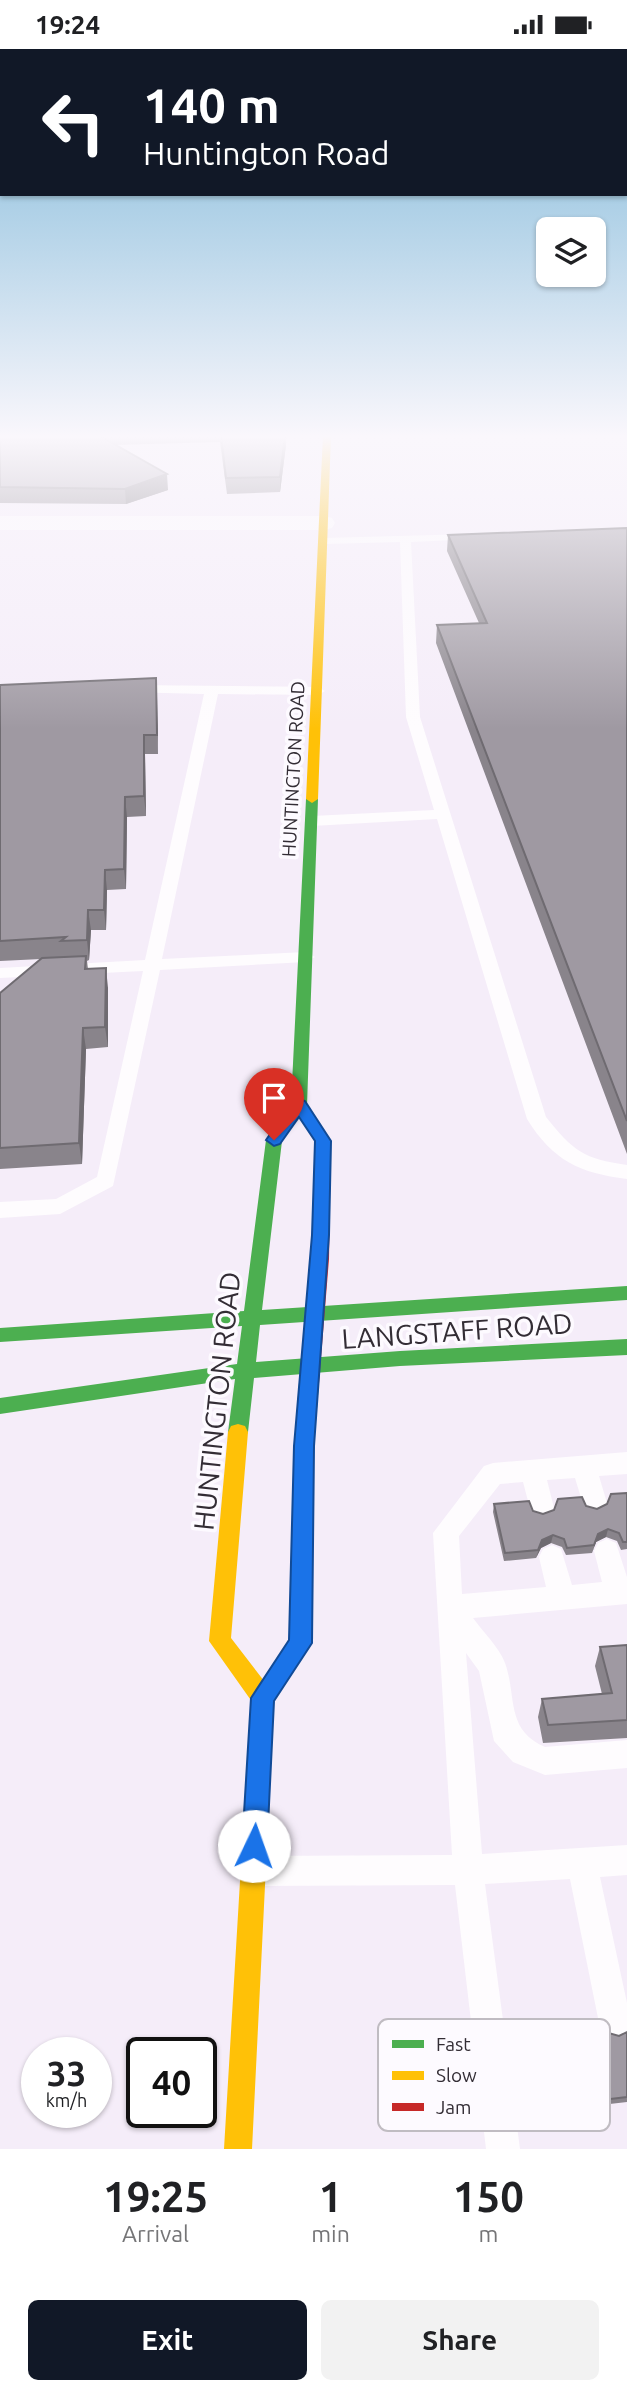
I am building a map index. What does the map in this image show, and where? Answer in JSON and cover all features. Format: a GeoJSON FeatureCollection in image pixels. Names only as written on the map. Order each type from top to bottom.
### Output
{"type":"FeatureCollection","features":[{"type":"Feature","properties":{"kind":"street","name":"HUNTINGTON ROAD"},"geometry":{"type":"LineString","coordinates":[[263,1698],[220,1641],[235,1456],[274,1140],[299,1105],[324,533]]}},
{"type":"Feature","properties":{"kind":"street"},"geometry":{"type":"LineString","coordinates":[[238,2149],[263,1698],[301,1643],[304,1446],[308,1368],[320,1259],[323,1141],[299,1105]]}},
{"type":"Feature","properties":{"kind":"street","name":"LANGSTAFF ROAD"},"geometry":{"type":"LineString","coordinates":[[0,1335],[627,1293]]}},
{"type":"Feature","properties":{"kind":"street","name":"LANGSTAFF ROAD"},"geometry":{"type":"LineString","coordinates":[[0,1406],[174,1379],[245,1372],[393,1360],[627,1347]]}},
{"type":"Feature","properties":{"kind":"lane"},"geometry":{"type":"LineString","coordinates":[[334,533],[405,540],[488,537]]}},
{"type":"Feature","properties":{"kind":"lane"},"geometry":{"type":"LineString","coordinates":[[405,540],[413,717],[537,1119],[562,1151],[596,1168],[627,1172]]}},
{"type":"Feature","properties":{"kind":"lane"},"geometry":{"type":"LineString","coordinates":[[116,689],[318,691]]}},
{"type":"Feature","properties":{"kind":"lane"},"geometry":{"type":"LineString","coordinates":[[0,1210],[60,1206],[106,1181],[212,689]]}},
{"type":"Feature","properties":{"kind":"lane"},"geometry":{"type":"LineString","coordinates":[[312,821],[443,814]]}},
{"type":"Feature","properties":{"kind":"lane"},"geometry":{"type":"LineString","coordinates":[[0,973],[306,957]]}},
{"type":"Feature","properties":{"kind":"lane"},"geometry":{"type":"LineString","coordinates":[[487,2019],[468,1870],[446,1533],[493,1474],[627,1463]]}},
{"type":"Feature","properties":{"kind":"lane"},"geometry":{"type":"LineString","coordinates":[[584,1466],[594,1503]]}},
{"type":"Feature","properties":{"kind":"lane"},"geometry":{"type":"LineString","coordinates":[[533,1471],[541,1508]]}},
{"type":"Feature","properties":{"kind":"lane"},"geometry":{"type":"LineString","coordinates":[[449,1608],[623,1592],[607,1551]]}},
{"type":"Feature","properties":{"kind":"lane"},"geometry":{"type":"LineString","coordinates":[[552,1556],[562,1598]]}},
{"type":"Feature","properties":{"kind":"lane"},"geometry":{"type":"LineString","coordinates":[[449,1608],[492,1666],[504,1731],[523,1752],[545,1761],[627,1754]]}},
{"type":"Feature","properties":{"kind":"lane"},"geometry":{"type":"LineString","coordinates":[[253,1871],[468,1870],[627,1860]]}},
{"type":"Feature","properties":{"kind":"lane"},"geometry":{"type":"LineString","coordinates":[[582,1863],[615,2023]]}},
{"type":"Feature","properties":{"kind":"lane"},"geometry":{"type":"LineString","coordinates":[[501,2131],[503,2149]]}},
{"type":"Feature","properties":{"kind":"building"},"geometry":{"type":"Polygon","coordinates":[[[627,533],[627,1121],[437,625],[487,623],[448,535],[627,533]]]}},
{"type":"Feature","properties":{"kind":"building"},"geometry":{"type":"Polygon","coordinates":[[[156,678],[157,735],[144,735],[144,796],[125,797],[124,869],[105,870],[104,910],[88,910],[87,940],[61,941],[66,937],[0,941],[0,685],[156,678]]]}},
{"type":"Feature","properties":{"kind":"building"},"geometry":{"type":"Polygon","coordinates":[[[86,956],[85,969],[106,968],[105,1027],[83,1028],[79,1143],[0,1148],[0,993],[42,958],[86,956]]]}},
{"type":"Feature","properties":{"kind":"building"},"geometry":{"type":"Polygon","coordinates":[[[627,1493],[627,1542],[623,1542],[619,1533],[608,1529],[598,1534],[594,1545],[567,1548],[564,1539],[553,1535],[542,1540],[538,1550],[505,1553],[494,1504],[529,1501],[533,1511],[543,1514],[554,1510],[558,1499],[582,1497],[586,1506],[597,1509],[607,1504],[611,1494],[627,1493]]]}},
{"type":"Feature","properties":{"kind":"building"},"geometry":{"type":"Polygon","coordinates":[[[627,1645],[627,1720],[548,1725],[542,1699],[612,1693],[600,1647],[627,1645]]]}},
{"type":"Feature","properties":{"kind":"building"},"geometry":{"type":"Polygon","coordinates":[[[627,2032],[627,2097],[610,2099],[610,2033],[619,2036],[627,2032]]]}},
{"type":"Feature","properties":{"kind":"traffic: fast"},"geometry":{"type":"LineString","coordinates":[[238,1432],[274,1140],[299,1105],[312,799]]}},
{"type":"Feature","properties":{"kind":"traffic: fast"},"geometry":{"type":"LineString","coordinates":[[0,1335],[627,1293]]}},
{"type":"Feature","properties":{"kind":"traffic: fast"},"geometry":{"type":"LineString","coordinates":[[0,1406],[229,1372],[400,1359],[627,1347]]}},
{"type":"Feature","properties":{"kind":"traffic: fast"},"geometry":{"type":"LineString","coordinates":[[259,1764],[263,1698],[301,1643],[304,1446],[309,1383]]}},
{"type":"Feature","properties":{"kind":"traffic: slow"},"geometry":{"type":"LineString","coordinates":[[312,799],[323,533]]}},
{"type":"Feature","properties":{"kind":"traffic: slow"},"geometry":{"type":"LineString","coordinates":[[238,1432],[220,1641],[263,1698]]}},
{"type":"Feature","properties":{"kind":"traffic: slow"},"geometry":{"type":"LineString","coordinates":[[238,2149],[259,1764]]}},
{"type":"Feature","properties":{"kind":"traffic: jam"},"geometry":{"type":"LineString","coordinates":[[299,1105],[323,1141],[320,1259],[309,1383]]}},
{"type":"Feature","properties":{"kind":"route"},"geometry":{"type":"LineString","coordinates":[[254,1846],[263,1698],[301,1643],[304,1446],[308,1368],[320,1259],[323,1141],[299,1105],[274,1140]]}}]}
